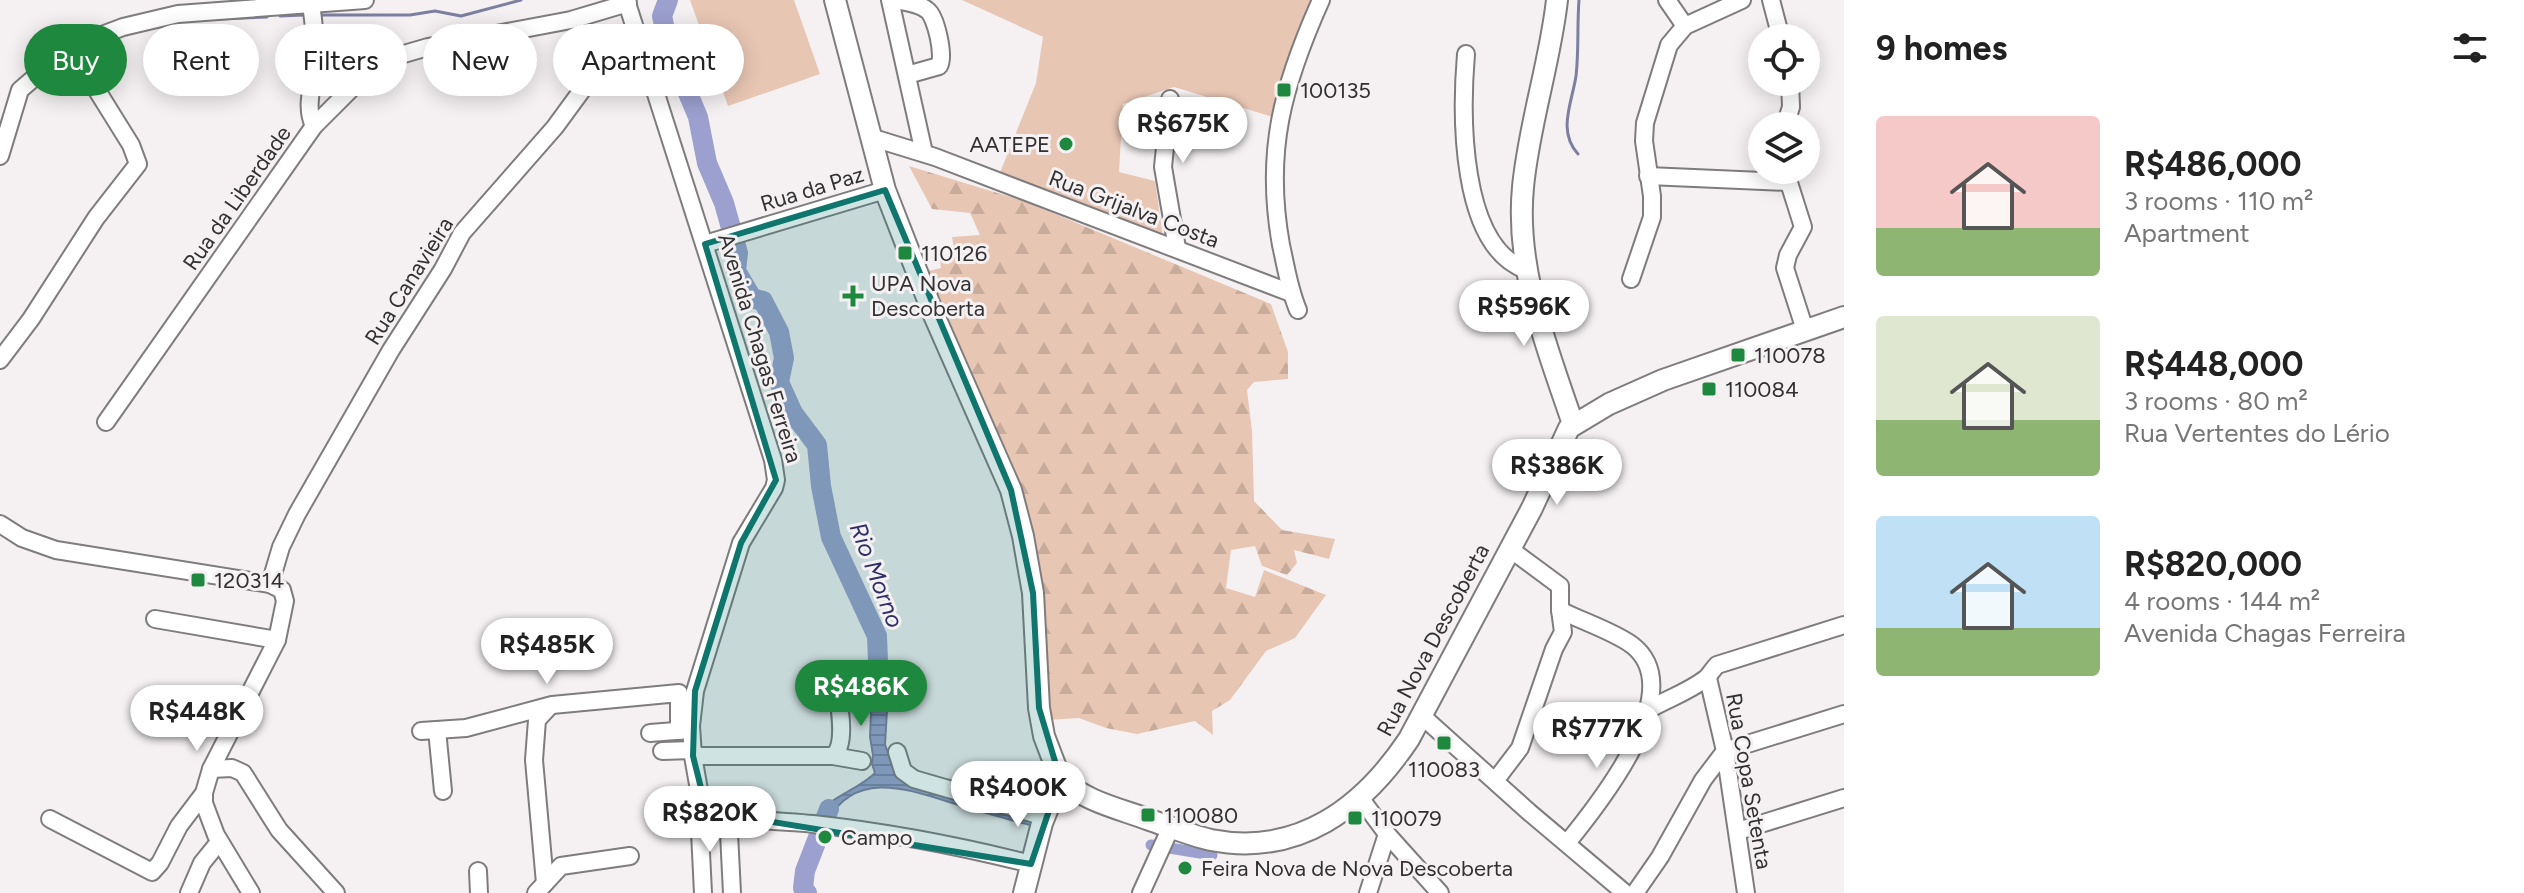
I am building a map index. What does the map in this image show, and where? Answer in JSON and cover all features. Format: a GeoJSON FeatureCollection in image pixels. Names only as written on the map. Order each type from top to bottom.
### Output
{"type":"FeatureCollection","features":[{"type":"Feature","properties":{"kind":"main road"},"geometry":{"type":"LineString","coordinates":[[835,0],[885,190],[933,313],[1011,490],[1023,536],[1033,593],[1039,708],[1044,736],[1060,778],[1045,817],[1024,893]]}},
{"type":"Feature","properties":{"kind":"main road"},"geometry":{"type":"LineString","coordinates":[[1557,0],[1521,205],[1526,270],[1533,303],[1573,424],[1635,392],[1844,317]]}},
{"type":"Feature","properties":{"kind":"main road","name":"Rua Nova Descoberta"},"geometry":{"type":"LineString","coordinates":[[1060,778],[1070,788],[1090,798],[1209,839],[1230,842],[1269,842],[1287,838],[1326,823],[1361,799],[1401,752],[1422,716],[1573,424]]}},
{"type":"Feature","properties":{"kind":"street"},"geometry":{"type":"LineString","coordinates":[[127,26],[204,5],[365,0]]}},
{"type":"Feature","properties":{"kind":"street"},"geometry":{"type":"LineString","coordinates":[[907,75],[939,66],[942,56],[932,15],[926,9],[892,0],[907,75],[924,153]]}},
{"type":"Feature","properties":{"kind":"street"},"geometry":{"type":"LineString","coordinates":[[1298,310],[1291,293],[1275,210],[1275,148],[1280,112],[1292,71],[1321,0]]}},
{"type":"Feature","properties":{"kind":"street"},"geometry":{"type":"LineString","coordinates":[[1667,0],[1685,26]]}},
{"type":"Feature","properties":{"kind":"street"},"geometry":{"type":"LineString","coordinates":[[1631,279],[1652,217],[1645,123],[1671,40],[1685,26],[1742,0]]}},
{"type":"Feature","properties":{"kind":"street"},"geometry":{"type":"LineString","coordinates":[[1771,0],[1777,24]]}},
{"type":"Feature","properties":{"kind":"street","name":"Avenida Chagas Ferreira"},"geometry":{"type":"LineString","coordinates":[[627,2],[634,24]]}},
{"type":"Feature","properties":{"kind":"street","name":"Rua da Liberdade"},"geometry":{"type":"LineString","coordinates":[[106,422],[314,126],[363,77],[397,56],[428,47],[571,20],[627,2]]}},
{"type":"Feature","properties":{"kind":"street"},"geometry":{"type":"LineString","coordinates":[[311,4],[315,65],[308,102],[309,116],[314,126]]}},
{"type":"Feature","properties":{"kind":"street"},"geometry":{"type":"LineString","coordinates":[[1466,54],[1464,128],[1480,215],[1494,247],[1511,263],[1526,270]]}},
{"type":"Feature","properties":{"kind":"street"},"geometry":{"type":"LineString","coordinates":[[0,156],[20,90],[24,87]]}},
{"type":"Feature","properties":{"kind":"street"},"geometry":{"type":"LineString","coordinates":[[0,360],[31,319],[96,218],[138,164],[131,145],[100,96]]}},
{"type":"Feature","properties":{"kind":"street","name":"Rua Canavieira"},"geometry":{"type":"LineString","coordinates":[[270,584],[281,547],[297,514],[462,233],[545,139],[577,96]]}},
{"type":"Feature","properties":{"kind":"street","name":"Avenida Chagas Ferreira"},"geometry":{"type":"LineString","coordinates":[[658,96],[710,243],[773,460],[776,480],[769,499],[741,543],[685,730],[705,804],[700,832],[703,893]]}},
{"type":"Feature","properties":{"kind":"street"},"geometry":{"type":"LineString","coordinates":[[1170,99],[1163,167],[1177,248]]}},
{"type":"Feature","properties":{"kind":"street","name":"Rua Grijalva Costa"},"geometry":{"type":"LineString","coordinates":[[870,137],[924,153],[1291,293]]}},
{"type":"Feature","properties":{"kind":"street"},"geometry":{"type":"LineString","coordinates":[[1648,176],[1748,176]]}},
{"type":"Feature","properties":{"kind":"street"},"geometry":{"type":"LineString","coordinates":[[1789,184],[1803,227],[1788,255],[1785,268],[1805,330]]}},
{"type":"Feature","properties":{"kind":"street","name":"Rua da Paz"},"geometry":{"type":"LineString","coordinates":[[710,243],[885,190]]}},
{"type":"Feature","properties":{"kind":"street"},"geometry":{"type":"LineString","coordinates":[[0,524],[22,538],[56,550],[270,584],[285,595],[277,640],[211,769],[204,793],[204,803],[219,842],[251,893]]}},
{"type":"Feature","properties":{"kind":"street"},"geometry":{"type":"LineString","coordinates":[[1495,781],[1520,748],[1554,649],[1563,632],[1560,586],[1510,549]]}},
{"type":"Feature","properties":{"kind":"street"},"geometry":{"type":"LineString","coordinates":[[1560,610],[1633,646],[1647,666],[1652,688],[1648,710],[1608,792],[1567,843]]}},
{"type":"Feature","properties":{"kind":"street"},"geometry":{"type":"LineString","coordinates":[[155,619],[277,640]]}},
{"type":"Feature","properties":{"kind":"street"},"geometry":{"type":"LineString","coordinates":[[1648,710],[1708,678],[1714,668],[1728,661],[1844,625]]}},
{"type":"Feature","properties":{"kind":"street"},"geometry":{"type":"LineString","coordinates":[[833,756],[839,752],[841,738],[835,674]]}},
{"type":"Feature","properties":{"kind":"street","name":"Rua Copa Setenta"},"geometry":{"type":"LineString","coordinates":[[1708,678],[1725,751],[1746,893]]}},
{"type":"Feature","properties":{"kind":"street"},"geometry":{"type":"LineString","coordinates":[[443,791],[429,731],[466,728],[552,705],[679,693],[685,730],[650,733]]}},
{"type":"Feature","properties":{"kind":"street"},"geometry":{"type":"LineString","coordinates":[[540,888],[534,760],[537,720],[552,705]]}},
{"type":"Feature","properties":{"kind":"street"},"geometry":{"type":"LineString","coordinates":[[1635,893],[1660,857],[1712,765],[1725,751],[1844,714]]}},
{"type":"Feature","properties":{"kind":"street"},"geometry":{"type":"LineString","coordinates":[[1422,716],[1625,893]]}},
{"type":"Feature","properties":{"kind":"street"},"geometry":{"type":"LineString","coordinates":[[662,751],[833,756],[862,761]]}},
{"type":"Feature","properties":{"kind":"street"},"geometry":{"type":"LineString","coordinates":[[897,752],[903,771],[914,779],[1045,817]]}},
{"type":"Feature","properties":{"kind":"street"},"geometry":{"type":"LineString","coordinates":[[211,769],[232,768],[243,773],[279,830],[336,893]]}},
{"type":"Feature","properties":{"kind":"street"},"geometry":{"type":"LineString","coordinates":[[50,819],[152,872],[179,826],[204,793]]}},
{"type":"Feature","properties":{"kind":"street"},"geometry":{"type":"LineString","coordinates":[[1738,831],[1844,798]]}},
{"type":"Feature","properties":{"kind":"street"},"geometry":{"type":"LineString","coordinates":[[1361,799],[1387,834],[1440,893]]}},
{"type":"Feature","properties":{"kind":"street"},"geometry":{"type":"LineString","coordinates":[[705,804],[728,813],[765,820],[820,825],[980,852],[1031,864]]}},
{"type":"Feature","properties":{"kind":"street"},"geometry":{"type":"LineString","coordinates":[[728,813],[732,893]]}},
{"type":"Feature","properties":{"kind":"street"},"geometry":{"type":"LineString","coordinates":[[1141,893],[1171,827]]}},
{"type":"Feature","properties":{"kind":"street"},"geometry":{"type":"LineString","coordinates":[[1368,893],[1387,834]]}},
{"type":"Feature","properties":{"kind":"street"},"geometry":{"type":"LineString","coordinates":[[189,893],[202,863],[219,842]]}},
{"type":"Feature","properties":{"kind":"street"},"geometry":{"type":"LineString","coordinates":[[540,888],[561,866],[630,856]]}},
{"type":"Feature","properties":{"kind":"street"},"geometry":{"type":"LineString","coordinates":[[478,871],[479,893]]}},
{"type":"Feature","properties":{"kind":"highlighted area"},"geometry":{"type":"Polygon","coordinates":[[[885,190],[1011,490],[1033,593],[1039,708],[1060,778],[1031,864],[754,819],[705,804],[693,756],[695,691],[741,543],[776,480],[705,244],[885,190]]]}},
{"type":"Feature","properties":{"kind":"green space"},"geometry":{"type":"Polygon","coordinates":[[[690,0],[794,0],[820,74],[728,106],[724,96],[744,96],[744,24],[699,24],[690,0]]]}},
{"type":"Feature","properties":{"kind":"green space","name":"AATEPE"},"geometry":{"type":"Polygon","coordinates":[[[962,0],[1316,0],[1273,117],[1174,87],[1123,104],[1119,172],[1155,181],[1163,236],[999,175],[1036,83],[1043,37],[962,0]]]}},
{"type":"Feature","properties":{"kind":"green space"},"geometry":{"type":"Polygon","coordinates":[[[909,166],[1024,201],[1271,304],[1288,352],[1288,379],[1254,382],[1247,390],[1252,431],[1254,501],[1282,530],[1335,539],[1329,559],[1294,550],[1297,563],[1287,575],[1262,566],[1255,546],[1231,550],[1226,588],[1255,597],[1264,570],[1326,595],[1295,638],[1266,651],[1230,700],[1212,711],[1213,735],[1195,721],[1137,734],[1106,728],[1079,718],[1048,720],[1040,597],[923,272],[941,268],[940,260],[955,255],[952,237],[980,235],[970,213],[932,209],[909,166]]]}},
{"type":"Feature","properties":{"kind":"water"},"geometry":{"type":"Polygon","coordinates":[[[879,634],[888,693],[885,745],[896,772],[1034,819],[1033,826],[916,792],[883,787],[853,794],[840,804],[828,820],[817,817],[829,803],[875,773],[870,737],[874,638],[879,634]]]}},
{"type":"Feature","properties":{"kind":"waterway"},"geometry":{"type":"LineString","coordinates":[[321,15],[410,15],[435,11],[461,16],[521,0]]}},
{"type":"Feature","properties":{"kind":"waterway","name":"Rio Morno"},"geometry":{"type":"LineString","coordinates":[[668,0],[662,16],[669,48],[698,117],[707,163],[724,203],[738,253],[736,271],[752,298],[763,301],[779,332],[784,358],[779,382],[793,413],[817,445],[831,537],[877,636],[878,661]]}},
{"type":"Feature","properties":{"kind":"waterway"},"geometry":{"type":"LineString","coordinates":[[1578,154],[1568,136],[1567,126],[1577,67],[1579,0]]}},
{"type":"Feature","properties":{"kind":"waterway"},"geometry":{"type":"LineString","coordinates":[[280,16],[304,15]]}},
{"type":"Feature","properties":{"kind":"waterway"},"geometry":{"type":"LineString","coordinates":[[219,19],[267,17]]}},
{"type":"Feature","properties":{"kind":"waterway","name":"Rio Morno"},"geometry":{"type":"LineString","coordinates":[[807,893],[803,888],[805,871],[829,809]]}},
{"type":"Feature","properties":{"kind":"waterway"},"geometry":{"type":"LineString","coordinates":[[1151,845],[1212,855]]}},
{"type":"Feature","properties":{"kind":"place","name":"100135"},"geometry":{"type":"Point","coordinates":[1284,90]}},
{"type":"Feature","properties":{"kind":"place","name":"AATEPE"},"geometry":{"type":"Point","coordinates":[1066,144]}},
{"type":"Feature","properties":{"kind":"place","name":"110126"},"geometry":{"type":"Point","coordinates":[905,253]}},
{"type":"Feature","properties":{"kind":"place","name":"UPA Nova Descoberta"},"geometry":{"type":"Point","coordinates":[853,296]}},
{"type":"Feature","properties":{"kind":"place","name":"110078"},"geometry":{"type":"Point","coordinates":[1738,355]}},
{"type":"Feature","properties":{"kind":"place","name":"110084"},"geometry":{"type":"Point","coordinates":[1709,389]}},
{"type":"Feature","properties":{"kind":"place","name":"120314"},"geometry":{"type":"Point","coordinates":[198,580]}},
{"type":"Feature","properties":{"kind":"place","name":"110083"},"geometry":{"type":"Point","coordinates":[1444,743]}},
{"type":"Feature","properties":{"kind":"place","name":"110080"},"geometry":{"type":"Point","coordinates":[1148,815]}},
{"type":"Feature","properties":{"kind":"place","name":"110079"},"geometry":{"type":"Point","coordinates":[1355,818]}},
{"type":"Feature","properties":{"kind":"place","name":"Campo"},"geometry":{"type":"Point","coordinates":[825,837]}},
{"type":"Feature","properties":{"kind":"place","name":"Feira Nova de Nova Descoberta"},"geometry":{"type":"Point","coordinates":[1185,868]}}]}
